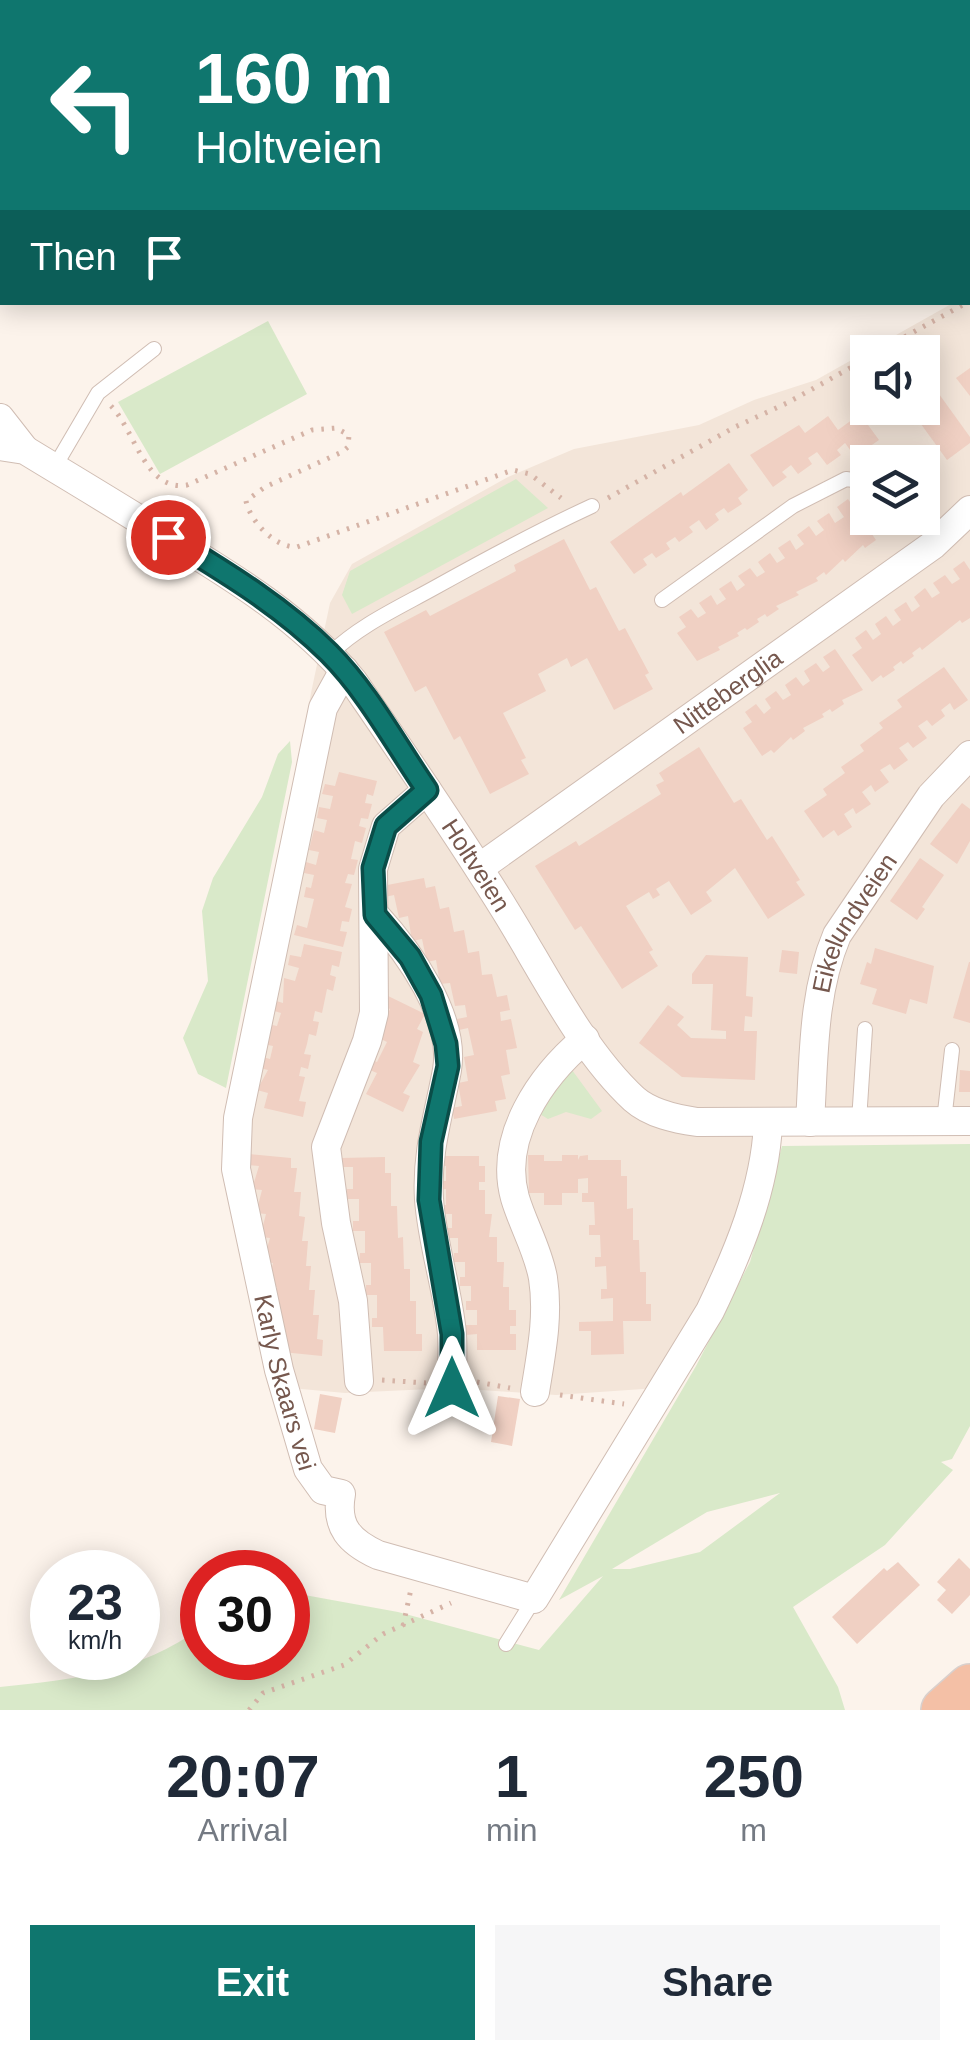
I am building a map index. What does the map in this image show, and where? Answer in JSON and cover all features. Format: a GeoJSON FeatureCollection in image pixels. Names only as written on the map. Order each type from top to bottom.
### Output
{"type":"FeatureCollection","features":[{"type":"Feature","properties":{"kind":"highway"},"geometry":{"type":"LineString","coordinates":[[944,1710],[970,1687]]}},
{"type":"Feature","properties":{"kind":"street","name":"Holtveien"},"geometry":{"type":"LineString","coordinates":[[0,418],[12,448],[54,468],[233,576],[281,610],[337,662],[480,868],[585,1039],[612,1077],[638,1103],[661,1114],[697,1122],[957,1121]]}},
{"type":"Feature","properties":{"kind":"street","name":"Nitteberglia"},"geometry":{"type":"LineString","coordinates":[[480,868],[942,538],[970,510]]}},
{"type":"Feature","properties":{"kind":"street","name":"Karly Skaars vei"},"geometry":{"type":"LineString","coordinates":[[337,662],[323,708],[238,1118],[236,1169],[279,1370],[308,1469],[323,1490],[341,1494],[343,1530],[356,1545],[378,1555],[534,1599]]}},
{"type":"Feature","properties":{"kind":"street","name":"Eikelundveien"},"geometry":{"type":"LineString","coordinates":[[810,1122],[818,998],[826,959],[837,935],[932,796],[970,755]]}},
{"type":"Feature","properties":{"kind":"street"},"geometry":{"type":"LineString","coordinates":[[359,1381],[352,1301],[326,1148],[368,1041],[374,1014],[373,868],[386,826],[427,790]]}},
{"type":"Feature","properties":{"kind":"street"},"geometry":{"type":"LineString","coordinates":[[375,915],[410,957],[431,995],[446,1044],[448,1066],[434,1119],[428,1186],[452,1334],[452,1388]]}},
{"type":"Feature","properties":{"kind":"street"},"geometry":{"type":"LineString","coordinates":[[535,1392],[546,1322],[543,1278],[514,1194],[513,1151],[528,1108],[553,1068],[585,1039]]}},
{"type":"Feature","properties":{"kind":"street"},"geometry":{"type":"LineString","coordinates":[[534,1599],[710,1311],[764,1171],[768,1124]]}},
{"type":"Feature","properties":{"kind":"lane"},"geometry":{"type":"LineString","coordinates":[[54,468],[98,394],[154,349]]}},
{"type":"Feature","properties":{"kind":"lane"},"geometry":{"type":"LineString","coordinates":[[662,600],[792,506],[850,480]]}},
{"type":"Feature","properties":{"kind":"lane"},"geometry":{"type":"LineString","coordinates":[[337,662],[371,622],[592,506]]}},
{"type":"Feature","properties":{"kind":"lane"},"geometry":{"type":"LineString","coordinates":[[939,535],[942,538]]}},
{"type":"Feature","properties":{"kind":"lane"},"geometry":{"type":"LineString","coordinates":[[859,1122],[865,1029]]}},
{"type":"Feature","properties":{"kind":"lane"},"geometry":{"type":"LineString","coordinates":[[952,1050],[957,1121]]}},
{"type":"Feature","properties":{"kind":"lane"},"geometry":{"type":"LineString","coordinates":[[506,1644],[534,1599]]}},
{"type":"Feature","properties":{"kind":"path"},"geometry":{"type":"LineString","coordinates":[[909,335],[964,305]]}},
{"type":"Feature","properties":{"kind":"path"},"geometry":{"type":"LineString","coordinates":[[592,506],[850,368]]}},
{"type":"Feature","properties":{"kind":"path"},"geometry":{"type":"LineString","coordinates":[[98,394],[116,412],[161,482],[169,486],[187,484],[312,430],[336,428],[349,435],[348,447],[342,452],[265,487],[246,502],[251,516],[288,547],[513,470],[530,474],[559,499]]}},
{"type":"Feature","properties":{"kind":"path"},"geometry":{"type":"LineString","coordinates":[[535,1392],[652,1408]]}},
{"type":"Feature","properties":{"kind":"path"},"geometry":{"type":"LineString","coordinates":[[403,1626],[416,1564]]}},
{"type":"Feature","properties":{"kind":"path"},"geometry":{"type":"LineString","coordinates":[[249,1710],[262,1693],[344,1664],[383,1634],[456,1601],[473,1584]]}},
{"type":"Feature","properties":{"kind":"shaded area"},"geometry":{"type":"Polygon","coordinates":[[[949,305],[970,305],[970,1117],[763,1117],[723,1266],[672,1387],[556,1395],[452,1388],[345,1393],[269,1386],[234,1220],[274,903],[330,603],[352,564],[508,477],[574,449],[699,425],[754,400],[816,380],[850,361],[850,425],[940,425],[940,335],[896,335],[949,305]]]}},
{"type":"Feature","properties":{"kind":"green space"},"geometry":{"type":"Polygon","coordinates":[[[268,321],[307,394],[160,474],[118,402],[268,321]]]}},
{"type":"Feature","properties":{"kind":"green space"},"geometry":{"type":"Polygon","coordinates":[[[516,479],[548,508],[352,614],[342,595],[350,571],[516,479]]]}},
{"type":"Feature","properties":{"kind":"green space"},"geometry":{"type":"Polygon","coordinates":[[[290,741],[292,762],[226,1088],[198,1074],[183,1038],[208,981],[202,911],[213,878],[262,797],[278,754],[290,741]]]}},
{"type":"Feature","properties":{"kind":"green space"},"geometry":{"type":"Polygon","coordinates":[[[572,1070],[602,1111],[591,1119],[566,1112],[548,1119],[538,1113],[544,1098],[572,1070]]]}},
{"type":"Feature","properties":{"kind":"green space"},"geometry":{"type":"Polygon","coordinates":[[[970,1144],[970,1426],[952,1459],[941,1462],[953,1470],[885,1545],[793,1607],[838,1687],[845,1710],[0,1710],[0,1687],[61,1680],[160,1680],[160,1652],[180,1641],[180,1680],[310,1680],[310,1596],[398,1612],[539,1650],[603,1576],[559,1600],[696,1366],[750,1262],[782,1146],[970,1144]],[[780,1493],[707,1512],[612,1569],[630,1569],[700,1552],[780,1493]]]}},
{"type":"Feature","properties":{"kind":"building"},"geometry":{"type":"Polygon","coordinates":[[[970,368],[970,396],[956,378],[970,368]]]}},
{"type":"Feature","properties":{"kind":"building"},"geometry":{"type":"Polygon","coordinates":[[[940,395],[970,437],[970,443],[947,460],[940,445],[922,425],[940,425],[940,395]]]}},
{"type":"Feature","properties":{"kind":"building"},"geometry":{"type":"Polygon","coordinates":[[[828,416],[838,430],[850,421],[850,425],[868,425],[879,440],[872,445],[850,445],[850,450],[845,443],[837,450],[841,455],[827,465],[817,452],[808,458],[812,464],[798,474],[791,465],[782,472],[787,477],[773,487],[750,455],[799,425],[805,433],[828,416]]]}},
{"type":"Feature","properties":{"kind":"building"},"geometry":{"type":"Polygon","coordinates":[[[729,463],[748,490],[738,498],[742,504],[728,513],[724,508],[715,514],[719,520],[706,530],[699,520],[689,527],[693,532],[679,542],[675,537],[666,543],[670,549],[656,558],[652,553],[643,559],[647,565],[634,574],[610,542],[729,463]]]}},
{"type":"Feature","properties":{"kind":"building"},"geometry":{"type":"Polygon","coordinates":[[[848,499],[850,535],[873,535],[876,540],[796,592],[799,595],[776,606],[779,609],[737,633],[739,636],[718,647],[720,650],[697,661],[677,633],[686,627],[679,617],[691,609],[698,618],[706,613],[699,603],[711,595],[717,605],[726,599],[719,589],[731,581],[737,591],[745,585],[738,576],[750,568],[757,577],[765,572],[758,562],[770,553],[777,563],[785,558],[778,548],[790,540],[796,550],[804,544],[797,535],[809,526],[816,536],[824,530],[817,521],[829,513],[835,523],[844,517],[837,507],[848,499]]]}},
{"type":"Feature","properties":{"kind":"building"},"geometry":{"type":"Polygon","coordinates":[[[564,539],[590,590],[596,587],[619,631],[625,628],[649,673],[645,675],[653,689],[614,710],[587,658],[571,667],[567,658],[538,674],[546,691],[503,713],[526,758],[521,760],[529,774],[490,794],[460,736],[454,740],[426,686],[415,692],[384,632],[426,610],[430,616],[516,571],[514,565],[564,539]]]}},
{"type":"Feature","properties":{"kind":"building"},"geometry":{"type":"Polygon","coordinates":[[[964,561],[970,570],[970,618],[962,623],[960,620],[922,650],[920,647],[912,653],[914,656],[903,664],[901,661],[893,667],[895,670],[872,682],[852,655],[862,648],[855,638],[866,630],[873,640],[881,634],[875,624],[886,616],[893,626],[901,620],[894,610],[906,602],[912,612],[920,606],[914,597],[925,588],[932,598],[940,593],[933,583],[945,575],[952,584],[960,579],[953,569],[964,561]]]}},
{"type":"Feature","properties":{"kind":"building"},"geometry":{"type":"Polygon","coordinates":[[[835,649],[863,690],[842,700],[844,704],[832,712],[830,709],[822,714],[824,717],[803,728],[805,731],[793,740],[791,737],[774,753],[771,750],[762,756],[743,728],[752,722],[745,712],[756,704],[764,714],[771,708],[765,699],[776,691],[783,700],[791,695],[785,685],[796,677],[803,686],[810,681],[804,671],[816,663],[823,672],[830,667],[823,657],[835,649]]]}},
{"type":"Feature","properties":{"kind":"building"},"geometry":{"type":"Polygon","coordinates":[[[944,667],[968,700],[954,710],[950,703],[941,710],[945,716],[932,726],[927,720],[918,726],[927,738],[913,748],[908,742],[899,748],[908,760],[894,770],[890,764],[880,770],[889,782],[875,792],[871,785],[862,792],[871,804],[856,814],[853,808],[844,814],[852,827],[838,836],[834,830],[823,838],[804,811],[827,795],[823,789],[845,773],[841,767],[864,751],[860,745],[883,728],[879,723],[902,707],[897,700],[944,667]]]}},
{"type":"Feature","properties":{"kind":"building"},"geometry":{"type":"Polygon","coordinates":[[[699,747],[734,803],[741,799],[767,840],[772,836],[805,895],[768,919],[735,868],[706,892],[712,901],[691,915],[669,881],[656,889],[660,895],[653,899],[649,892],[626,906],[653,950],[649,952],[658,966],[622,989],[581,926],[575,930],[535,866],[576,841],[579,846],[661,794],[656,785],[664,781],[659,773],[699,747]]]}},
{"type":"Feature","properties":{"kind":"building"},"geometry":{"type":"Polygon","coordinates":[[[339,772],[377,781],[373,796],[367,794],[365,803],[372,804],[368,819],[361,818],[359,826],[366,828],[362,843],[355,841],[351,859],[358,860],[354,875],[348,874],[345,883],[352,884],[345,907],[352,909],[349,922],[342,921],[340,931],[347,932],[343,947],[294,935],[297,925],[307,928],[314,899],[304,897],[314,875],[304,873],[306,862],[316,865],[319,852],[309,850],[314,830],[324,833],[327,820],[317,818],[319,807],[330,809],[333,796],[322,794],[325,784],[335,786],[339,772]]]}},
{"type":"Feature","properties":{"kind":"building"},"geometry":{"type":"Polygon","coordinates":[[[962,803],[970,809],[970,841],[957,864],[930,844],[962,803]]]}},
{"type":"Feature","properties":{"kind":"building"},"geometry":{"type":"Polygon","coordinates":[[[920,858],[944,875],[917,920],[890,901],[920,858]]]}},
{"type":"Feature","properties":{"kind":"building"},"geometry":{"type":"Polygon","coordinates":[[[424,878],[426,888],[435,886],[440,909],[449,907],[454,932],[464,930],[468,953],[479,951],[482,975],[492,974],[497,997],[507,995],[510,1010],[500,1012],[501,1021],[511,1019],[517,1048],[506,1050],[510,1074],[501,1076],[506,1099],[495,1101],[497,1111],[454,1119],[452,1108],[462,1106],[458,1083],[468,1081],[464,1057],[474,1055],[468,1028],[459,1030],[457,1019],[467,1017],[465,1005],[455,1006],[450,983],[440,984],[436,960],[427,962],[422,939],[412,941],[408,916],[399,918],[394,895],[385,897],[382,886],[424,878]]]}},
{"type":"Feature","properties":{"kind":"building"},"geometry":{"type":"Polygon","coordinates":[[[304,944],[342,952],[339,967],[332,965],[330,975],[336,977],[333,991],[327,989],[322,1013],[315,1011],[313,1021],[319,1022],[316,1036],[309,1034],[304,1054],[311,1055],[308,1069],[301,1067],[299,1076],[305,1077],[299,1101],[306,1102],[303,1117],[264,1108],[268,1093],[257,1090],[268,1070],[256,1067],[259,1056],[270,1059],[273,1046],[263,1044],[267,1024],[277,1026],[281,1013],[271,1010],[273,1000],[283,1003],[284,978],[295,981],[299,968],[288,965],[290,955],[301,957],[304,944]]]}},
{"type":"Feature","properties":{"kind":"building"},"geometry":{"type":"Polygon","coordinates":[[[875,948],[934,966],[927,1004],[910,999],[906,1014],[872,1004],[877,989],[860,984],[875,948]]]}},
{"type":"Feature","properties":{"kind":"building"},"geometry":{"type":"Polygon","coordinates":[[[782,950],[799,952],[797,974],[779,972],[782,950]]]}},
{"type":"Feature","properties":{"kind":"building"},"geometry":{"type":"Polygon","coordinates":[[[706,955],[748,957],[746,996],[753,997],[752,1017],[745,1016],[744,1031],[757,1031],[755,1080],[682,1077],[639,1043],[668,1005],[684,1017],[677,1025],[691,1038],[726,1039],[726,1031],[711,1030],[713,984],[692,984],[692,974],[706,955]]]}},
{"type":"Feature","properties":{"kind":"building"},"geometry":{"type":"Polygon","coordinates":[[[970,962],[970,1023],[953,1018],[970,962]]]}},
{"type":"Feature","properties":{"kind":"building"},"geometry":{"type":"Polygon","coordinates":[[[384,994],[425,1014],[417,1029],[423,1032],[413,1062],[420,1065],[403,1093],[410,1096],[403,1112],[366,1094],[377,1073],[365,1068],[370,1059],[377,1062],[387,1042],[377,1037],[390,1009],[379,1004],[384,994]]]}},
{"type":"Feature","properties":{"kind":"building"},"geometry":{"type":"Polygon","coordinates":[[[960,1070],[970,1071],[970,1092],[959,1092],[960,1070]]]}},
{"type":"Feature","properties":{"kind":"building"},"geometry":{"type":"Polygon","coordinates":[[[249,1154],[291,1158],[291,1168],[297,1168],[294,1192],[301,1192],[299,1216],[305,1217],[302,1241],[308,1241],[306,1266],[311,1266],[309,1290],[315,1290],[313,1315],[319,1315],[317,1339],[323,1340],[322,1356],[282,1352],[275,1301],[277,1287],[267,1286],[273,1263],[263,1262],[270,1238],[260,1237],[266,1214],[256,1213],[262,1190],[252,1189],[259,1166],[248,1165],[249,1154]]]}},
{"type":"Feature","properties":{"kind":"building"},"geometry":{"type":"Polygon","coordinates":[[[528,1155],[544,1155],[544,1161],[562,1161],[562,1155],[578,1155],[578,1160],[588,1155],[588,1160],[621,1160],[621,1176],[627,1176],[627,1209],[633,1208],[633,1240],[639,1240],[640,1272],[646,1272],[646,1304],[651,1304],[651,1321],[623,1321],[624,1354],[591,1355],[591,1331],[579,1331],[579,1322],[613,1321],[613,1298],[601,1299],[601,1289],[607,1289],[606,1266],[595,1267],[595,1257],[601,1257],[600,1235],[589,1235],[589,1225],[595,1225],[594,1202],[582,1202],[582,1193],[588,1193],[588,1178],[578,1179],[578,1193],[562,1193],[562,1205],[544,1205],[544,1193],[529,1193],[528,1155]]]}},
{"type":"Feature","properties":{"kind":"building"},"geometry":{"type":"Polygon","coordinates":[[[435,1156],[479,1156],[479,1166],[485,1166],[485,1182],[479,1182],[479,1190],[485,1190],[485,1214],[492,1214],[489,1237],[497,1237],[497,1262],[504,1262],[503,1287],[509,1287],[509,1310],[516,1310],[516,1326],[510,1326],[510,1334],[516,1334],[516,1350],[477,1350],[477,1334],[466,1335],[466,1325],[477,1325],[477,1310],[466,1310],[466,1301],[471,1301],[471,1286],[460,1286],[460,1277],[465,1277],[465,1262],[454,1262],[458,1238],[448,1238],[452,1214],[441,1214],[441,1205],[446,1205],[446,1189],[435,1190],[435,1181],[446,1181],[446,1166],[435,1166],[435,1156]]]}},
{"type":"Feature","properties":{"kind":"building"},"geometry":{"type":"Polygon","coordinates":[[[385,1157],[385,1173],[391,1173],[391,1206],[397,1206],[398,1238],[403,1237],[404,1269],[410,1269],[410,1301],[416,1301],[416,1334],[422,1334],[422,1351],[384,1351],[383,1327],[372,1327],[372,1318],[377,1318],[377,1295],[366,1295],[366,1285],[371,1285],[371,1263],[359,1263],[360,1253],[365,1253],[365,1231],[353,1231],[353,1221],[359,1221],[359,1199],[347,1199],[347,1189],[353,1189],[353,1167],[341,1167],[341,1158],[385,1157]]]}},
{"type":"Feature","properties":{"kind":"building"},"geometry":{"type":"Polygon","coordinates":[[[320,1394],[342,1398],[335,1433],[314,1429],[320,1394]]]}},
{"type":"Feature","properties":{"kind":"building"},"geometry":{"type":"Polygon","coordinates":[[[498,1396],[520,1399],[512,1446],[491,1442],[498,1396]]]}},
{"type":"Feature","properties":{"kind":"building"},"geometry":{"type":"Polygon","coordinates":[[[959,1558],[970,1569],[970,1595],[952,1614],[937,1600],[946,1590],[937,1582],[959,1558]]]}},
{"type":"Feature","properties":{"kind":"building"},"geometry":{"type":"Polygon","coordinates":[[[898,1562],[920,1585],[857,1644],[832,1617],[884,1568],[887,1571],[898,1562]]]}},
{"type":"Feature","properties":{"kind":"route"},"geometry":{"type":"LineString","coordinates":[[168,537],[281,610],[330,654],[427,790],[386,826],[373,868],[375,915],[410,957],[431,995],[446,1044],[448,1066],[434,1119],[428,1172],[436,1250],[452,1334],[452,1388]]}}]}
